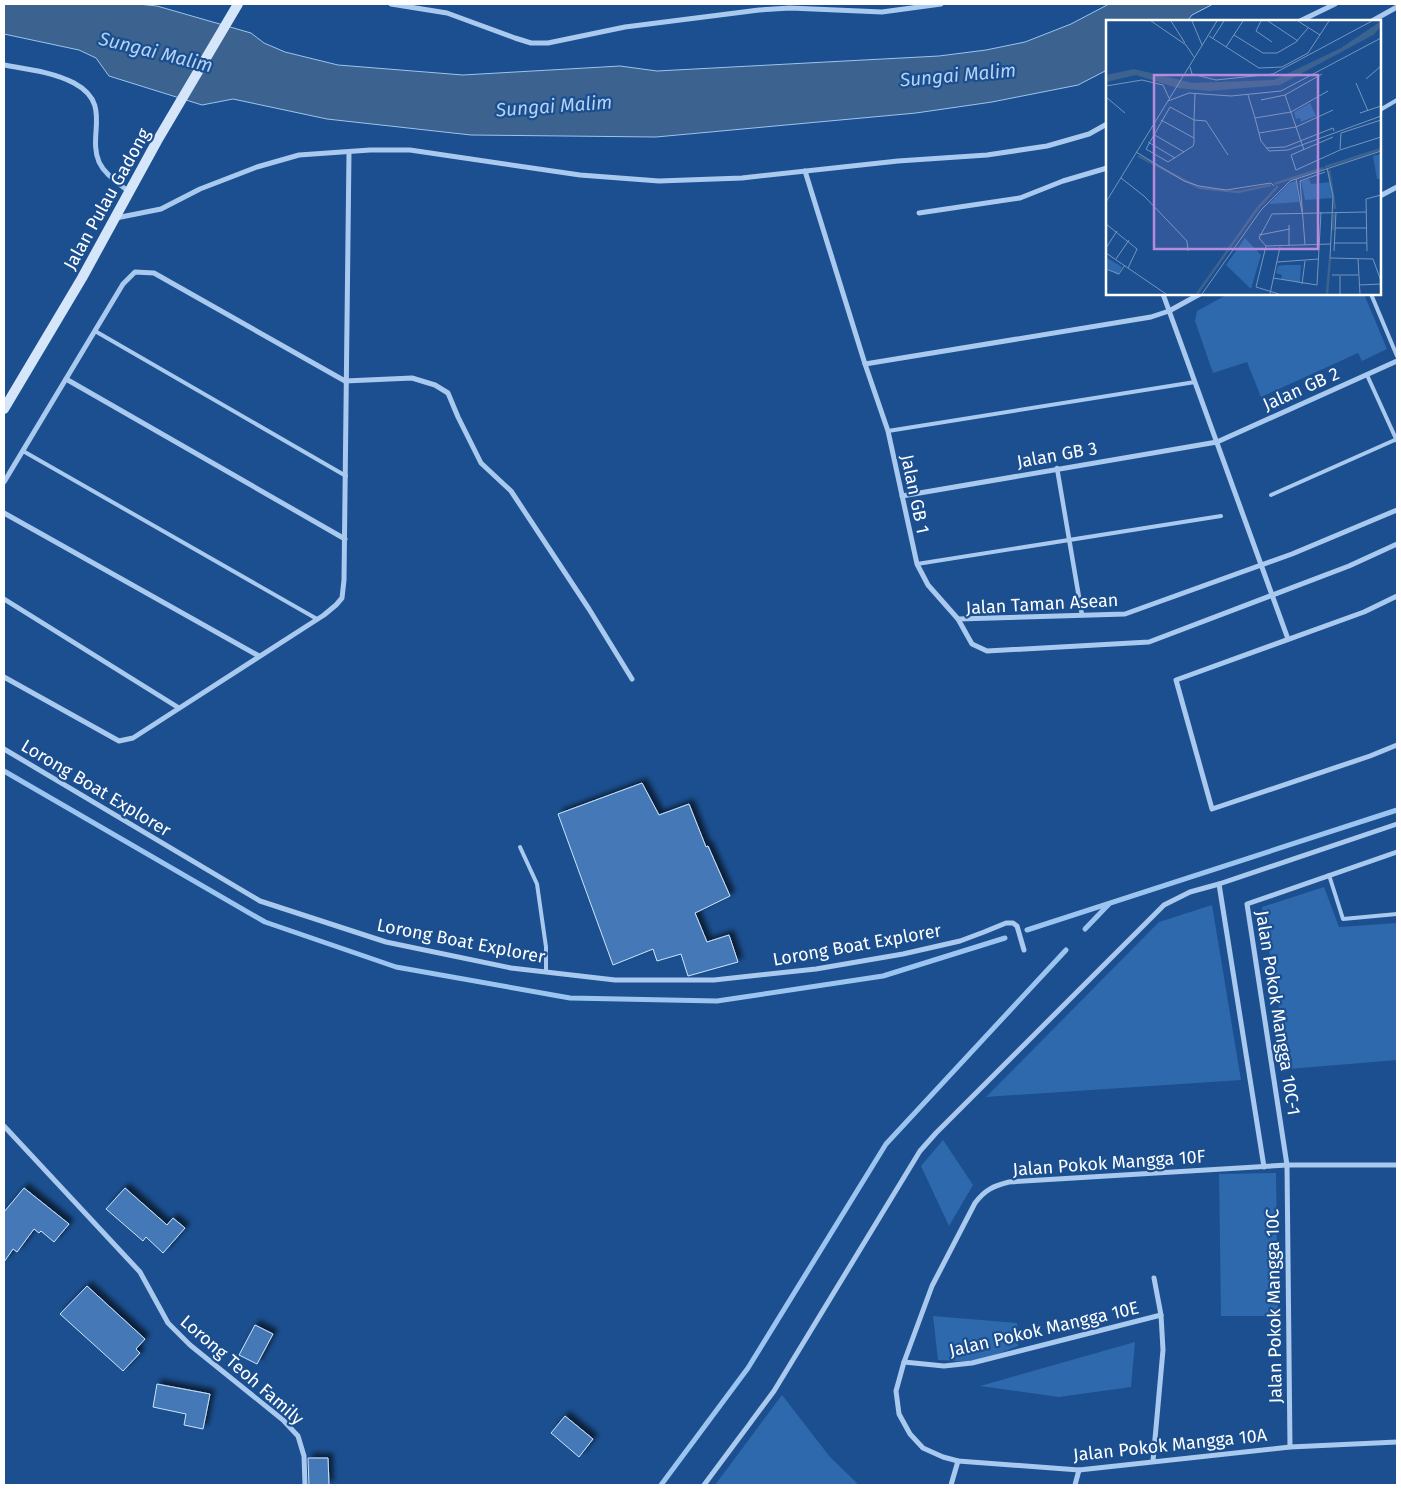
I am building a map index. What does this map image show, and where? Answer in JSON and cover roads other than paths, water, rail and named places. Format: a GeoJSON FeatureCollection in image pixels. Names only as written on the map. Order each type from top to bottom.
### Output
{"type":"FeatureCollection","features":[{"type":"Feature","properties":{"kind":"main road","name":"Jalan Pulau Gadong"},"geometry":{"type":"LineString","coordinates":[[4,409],[82,278],[158,141],[238,4]]}},
{"type":"Feature","properties":{"kind":"street"},"geometry":{"type":"LineString","coordinates":[[391,4],[447,13],[531,43],[548,43],[625,27],[759,10],[790,8],[882,12],[941,4]]}},
{"type":"Feature","properties":{"kind":"street"},"geometry":{"type":"LineString","coordinates":[[1302,20],[1334,4]]}},
{"type":"Feature","properties":{"kind":"street"},"geometry":{"type":"LineString","coordinates":[[1374,20],[1397,8]]}},
{"type":"Feature","properties":{"kind":"street"},"geometry":{"type":"LineString","coordinates":[[4,64],[50,74],[67,80],[90,96],[97,111],[96,146],[99,162],[106,172],[130,192]]}},
{"type":"Feature","properties":{"kind":"street"},"geometry":{"type":"LineString","coordinates":[[116,218],[161,209],[200,190],[257,167],[299,155],[370,150],[410,150],[580,176],[638,180],[742,178],[898,161],[987,155],[1047,146],[1089,134],[1106,125]]}},
{"type":"Feature","properties":{"kind":"street"},"geometry":{"type":"LineString","coordinates":[[4,677],[119,741],[133,738],[317,619],[336,605],[342,598],[346,476],[349,152]]}},
{"type":"Feature","properties":{"kind":"street"},"geometry":{"type":"LineString","coordinates":[[919,213],[1020,198],[1062,181],[1106,168]]}},
{"type":"Feature","properties":{"kind":"street","name":"Jalan GB 1"},"geometry":{"type":"LineString","coordinates":[[805,171],[865,364],[888,431],[917,564],[928,585],[958,619]]}},
{"type":"Feature","properties":{"kind":"street"},"geometry":{"type":"LineString","coordinates":[[1381,195],[1397,187]]}},
{"type":"Feature","properties":{"kind":"street"},"geometry":{"type":"LineString","coordinates":[[4,482],[124,284],[135,272],[154,273],[346,381],[412,378],[436,385],[448,393],[458,418],[481,463],[511,491],[589,609],[632,679]]}},
{"type":"Feature","properties":{"kind":"street"},"geometry":{"type":"LineString","coordinates":[[1163,295],[1288,640]]}},
{"type":"Feature","properties":{"kind":"street"},"geometry":{"type":"LineString","coordinates":[[865,364],[1152,317],[1169,311],[1198,295]]}},
{"type":"Feature","properties":{"kind":"street","name":"Jalan GB 2"},"geometry":{"type":"LineString","coordinates":[[1217,442],[1397,362]]}},
{"type":"Feature","properties":{"kind":"street"},"geometry":{"type":"LineString","coordinates":[[66,379],[345,539]]}},
{"type":"Feature","properties":{"kind":"street","name":"Jalan GB 3"},"geometry":{"type":"LineString","coordinates":[[902,496],[1217,442]]}},
{"type":"Feature","properties":{"kind":"street"},"geometry":{"type":"LineString","coordinates":[[1057,468],[1082,615]]}},
{"type":"Feature","properties":{"kind":"street","name":"Jalan Taman Asean"},"geometry":{"type":"LineString","coordinates":[[1397,510],[1261,565],[1125,614],[958,619],[972,644],[988,651],[1149,642],[1349,566],[1397,544]]}},
{"type":"Feature","properties":{"kind":"street"},"geometry":{"type":"LineString","coordinates":[[4,512],[259,656]]}},
{"type":"Feature","properties":{"kind":"street"},"geometry":{"type":"LineString","coordinates":[[1397,596],[1364,612],[1176,680],[1212,810],[1397,745]]}},
{"type":"Feature","properties":{"kind":"street"},"geometry":{"type":"LineString","coordinates":[[4,599],[179,708]]}},
{"type":"Feature","properties":{"kind":"street","name":"Lorong Boat Explorer"},"geometry":{"type":"LineString","coordinates":[[4,749],[260,901],[386,942],[510,968],[615,980],[714,980],[816,969],[903,954],[960,940],[1006,923],[1013,923],[1017,926],[1024,950]]}},
{"type":"Feature","properties":{"kind":"street"},"geometry":{"type":"LineString","coordinates":[[704,1485],[774,1391],[920,1151],[1164,905],[1190,892],[1220,884],[1397,824]]}},
{"type":"Feature","properties":{"kind":"street","name":"Jalan Pokok Mangga 10C-1"},"geometry":{"type":"LineString","coordinates":[[1287,1165],[1248,904],[1397,852]]}},
{"type":"Feature","properties":{"kind":"street"},"geometry":{"type":"LineString","coordinates":[[1220,884],[1264,1167]]}},
{"type":"Feature","properties":{"kind":"street","name":"Lorong Teoh Family"},"geometry":{"type":"LineString","coordinates":[[4,1126],[140,1272],[168,1323],[190,1345],[283,1420],[298,1436],[304,1456],[305,1485]]}},
{"type":"Feature","properties":{"kind":"street","name":"Jalan Pokok Mangga 10F"},"geometry":{"type":"LineString","coordinates":[[904,1362],[932,1286],[975,1203],[983,1193],[994,1186],[1009,1182],[1287,1165],[1397,1165]]}},
{"type":"Feature","properties":{"kind":"street","name":"Jalan Pokok Mangga 10C"},"geometry":{"type":"LineString","coordinates":[[1287,1165],[1290,1447]]}},
{"type":"Feature","properties":{"kind":"street"},"geometry":{"type":"LineString","coordinates":[[1153,1462],[1163,1350],[1161,1315],[1154,1278]]}},
{"type":"Feature","properties":{"kind":"street","name":"Jalan Pokok Mangga 10E"},"geometry":{"type":"LineString","coordinates":[[904,1362],[944,1366],[972,1363],[1161,1315]]}},
{"type":"Feature","properties":{"kind":"street","name":"Jalan Pokok Mangga 10A"},"geometry":{"type":"LineString","coordinates":[[904,1362],[896,1391],[899,1414],[910,1434],[923,1448],[958,1461],[1078,1470],[1290,1447],[1397,1442]]}},
{"type":"Feature","properties":{"kind":"street"},"geometry":{"type":"LineString","coordinates":[[951,1485],[958,1461]]}},
{"type":"Feature","properties":{"kind":"street"},"geometry":{"type":"LineString","coordinates":[[1075,1485],[1078,1470]]}},
{"type":"Feature","properties":{"kind":"lane"},"geometry":{"type":"LineString","coordinates":[[1381,109],[1397,100]]}},
{"type":"Feature","properties":{"kind":"lane"},"geometry":{"type":"LineString","coordinates":[[1371,295],[1397,356]]}},
{"type":"Feature","properties":{"kind":"lane"},"geometry":{"type":"LineString","coordinates":[[95,331],[346,476]]}},
{"type":"Feature","properties":{"kind":"lane"},"geometry":{"type":"LineString","coordinates":[[1271,495],[1397,440],[1367,375]]}},
{"type":"Feature","properties":{"kind":"lane"},"geometry":{"type":"LineString","coordinates":[[888,431],[1195,382]]}},
{"type":"Feature","properties":{"kind":"lane"},"geometry":{"type":"LineString","coordinates":[[22,451],[317,619]]}},
{"type":"Feature","properties":{"kind":"lane"},"geometry":{"type":"LineString","coordinates":[[917,564],[1220,516]]}},
{"type":"Feature","properties":{"kind":"lane"},"geometry":{"type":"LineString","coordinates":[[520,847],[537,884],[546,947],[546,972]]}},
{"type":"Feature","properties":{"kind":"lane"},"geometry":{"type":"LineString","coordinates":[[1329,875],[1343,919],[1397,914]]}},
{"type":"Feature","properties":{"kind":"water","name":"Sungai Malim"},"geometry":{"type":"Polygon","coordinates":[[[4,4],[138,4],[157,6],[251,33],[264,43],[285,52],[338,65],[463,75],[620,66],[657,71],[939,56],[986,50],[1025,42],[1071,24],[1109,4],[1213,4],[1192,15],[1188,20],[1106,20],[1106,71],[1078,85],[992,102],[916,113],[656,137],[471,135],[327,119],[233,99],[202,105],[109,76],[96,58],[79,50],[4,34],[4,4]]]}},
{"type":"Feature","properties":{"kind":"waterway"},"geometry":{"type":"LineString","coordinates":[[4,771],[265,922],[396,967],[570,998],[717,1001],[883,976],[1005,938]]}},
{"type":"Feature","properties":{"kind":"waterway"},"geometry":{"type":"LineString","coordinates":[[1027,930],[1397,810]]}},
{"type":"Feature","properties":{"kind":"waterway"},"geometry":{"type":"LineString","coordinates":[[1085,929],[1109,904]]}},
{"type":"Feature","properties":{"kind":"waterway"},"geometry":{"type":"LineString","coordinates":[[661,1485],[748,1368],[886,1144],[1066,950]]}}]}
